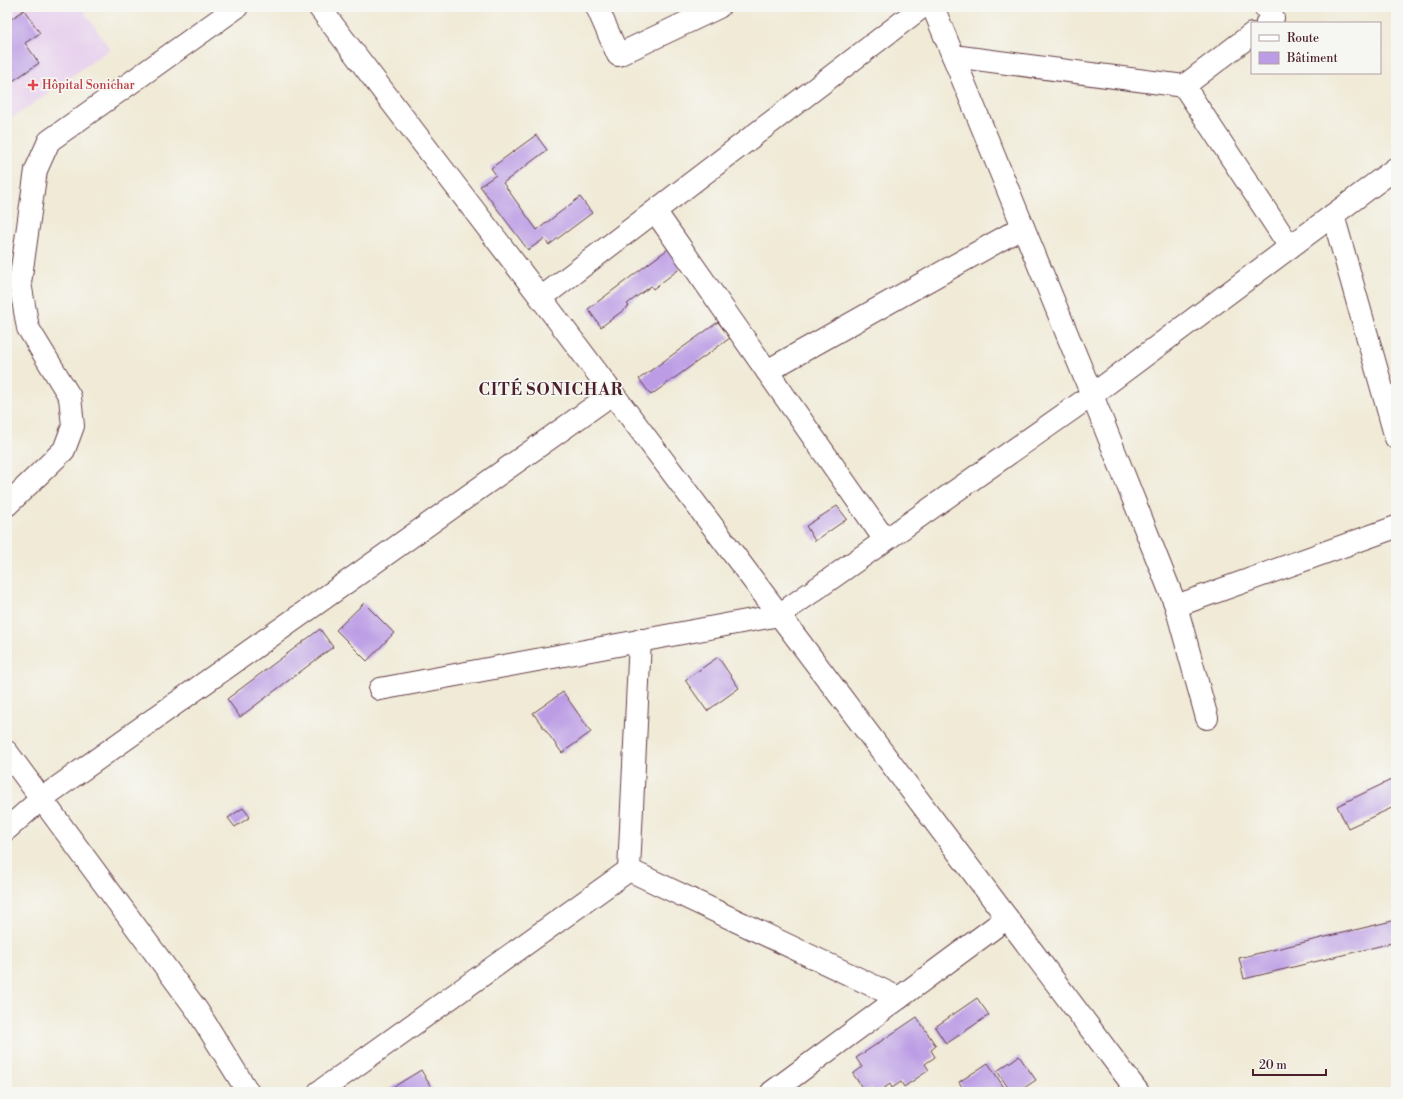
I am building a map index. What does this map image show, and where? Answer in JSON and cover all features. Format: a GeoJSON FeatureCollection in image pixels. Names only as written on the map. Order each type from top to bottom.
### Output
{"type":"FeatureCollection","features":[{"type":"Feature","properties":{"kind":"street"},"geometry":{"type":"LineString","coordinates":[[7,505],[64,450],[73,426],[70,397],[28,328],[20,283],[36,170],[49,140],[237,7]]}},
{"type":"Feature","properties":{"kind":"street"},"geometry":{"type":"LineString","coordinates":[[597,7],[618,55],[719,7]]}},
{"type":"Feature","properties":{"kind":"street"},"geometry":{"type":"LineString","coordinates":[[541,298],[922,7]]}},
{"type":"Feature","properties":{"kind":"street"},"geometry":{"type":"LineString","coordinates":[[933,7],[1092,395],[1176,606],[1207,718]]}},
{"type":"Feature","properties":{"kind":"street"},"geometry":{"type":"LineString","coordinates":[[1265,7],[1273,18],[1268,22]]}},
{"type":"Feature","properties":{"kind":"street"},"geometry":{"type":"LineString","coordinates":[[322,8],[1138,1092]]}},
{"type":"Feature","properties":{"kind":"street"},"geometry":{"type":"LineString","coordinates":[[953,56],[1184,86],[1251,35]]}},
{"type":"Feature","properties":{"kind":"street"},"geometry":{"type":"LineString","coordinates":[[1184,86],[1290,247]]}},
{"type":"Feature","properties":{"kind":"street"},"geometry":{"type":"LineString","coordinates":[[380,689],[779,615],[1092,395],[1396,168]]}},
{"type":"Feature","properties":{"kind":"street"},"geometry":{"type":"LineString","coordinates":[[655,211],[885,540]]}},
{"type":"Feature","properties":{"kind":"street"},"geometry":{"type":"LineString","coordinates":[[1333,215],[1396,438]]}},
{"type":"Feature","properties":{"kind":"street"},"geometry":{"type":"LineString","coordinates":[[767,371],[1023,227]]}},
{"type":"Feature","properties":{"kind":"street"},"geometry":{"type":"LineString","coordinates":[[7,829],[41,800],[612,394]]}},
{"type":"Feature","properties":{"kind":"street"},"geometry":{"type":"LineString","coordinates":[[1176,606],[1396,527]]}},
{"type":"Feature","properties":{"kind":"street"},"geometry":{"type":"LineString","coordinates":[[629,870],[640,640]]}},
{"type":"Feature","properties":{"kind":"street"},"geometry":{"type":"LineString","coordinates":[[7,752],[197,1010],[248,1092]]}},
{"type":"Feature","properties":{"kind":"street"},"geometry":{"type":"LineString","coordinates":[[629,870],[899,998]]}},
{"type":"Feature","properties":{"kind":"street"},"geometry":{"type":"LineString","coordinates":[[319,1092],[629,870]]}},
{"type":"Feature","properties":{"kind":"street"},"geometry":{"type":"LineString","coordinates":[[772,1092],[1007,918]]}},
{"type":"Feature","properties":{"kind":"shaded area","name":"Hôpital Sonichar"},"geometry":{"type":"Polygon","coordinates":[[[7,7],[81,7],[110,49],[7,122],[7,7]]]}},
{"type":"Feature","properties":{"kind":"building"},"geometry":{"type":"Polygon","coordinates":[[[24,10],[40,33],[25,43],[39,63],[7,85],[7,22],[24,10]]]}},
{"type":"Feature","properties":{"kind":"building"},"geometry":{"type":"Polygon","coordinates":[[[536,135],[547,150],[503,183],[537,230],[580,197],[592,213],[549,245],[544,239],[528,250],[480,186],[496,175],[491,168],[536,135]]]}},
{"type":"Feature","properties":{"kind":"building"},"geometry":{"type":"Polygon","coordinates":[[[668,249],[682,267],[653,289],[651,286],[627,304],[629,306],[601,327],[588,309],[668,249]]]}},
{"type":"Feature","properties":{"kind":"building"},"geometry":{"type":"Polygon","coordinates":[[[718,322],[730,338],[651,395],[639,379],[718,322]]]}},
{"type":"Feature","properties":{"kind":"building"},"geometry":{"type":"Polygon","coordinates":[[[837,506],[847,519],[815,541],[806,526],[837,506]]]}},
{"type":"Feature","properties":{"kind":"building"},"geometry":{"type":"Polygon","coordinates":[[[364,603],[394,633],[367,661],[336,630],[364,603]]]}},
{"type":"Feature","properties":{"kind":"building"},"geometry":{"type":"Polygon","coordinates":[[[320,629],[333,647],[240,717],[227,699],[320,629]]]}},
{"type":"Feature","properties":{"kind":"building"},"geometry":{"type":"Polygon","coordinates":[[[718,657],[739,688],[707,711],[685,680],[718,657]]]}},
{"type":"Feature","properties":{"kind":"building"},"geometry":{"type":"Polygon","coordinates":[[[563,692],[591,732],[562,753],[533,713],[563,692]]]}},
{"type":"Feature","properties":{"kind":"building"},"geometry":{"type":"Polygon","coordinates":[[[1391,780],[1396,790],[1396,806],[1348,828],[1337,806],[1391,780]]]}},
{"type":"Feature","properties":{"kind":"building"},"geometry":{"type":"Polygon","coordinates":[[[243,808],[250,817],[235,827],[228,818],[243,808]]]}},
{"type":"Feature","properties":{"kind":"building"},"geometry":{"type":"Polygon","coordinates":[[[1396,920],[1396,942],[1244,979],[1239,958],[1396,920]]]}},
{"type":"Feature","properties":{"kind":"building"},"geometry":{"type":"Polygon","coordinates":[[[977,998],[989,1015],[946,1044],[935,1027],[977,998]]]}},
{"type":"Feature","properties":{"kind":"building"},"geometry":{"type":"Polygon","coordinates":[[[917,1017],[936,1046],[931,1050],[935,1057],[925,1064],[929,1070],[904,1087],[901,1082],[892,1088],[890,1084],[879,1092],[875,1092],[871,1087],[865,1092],[853,1074],[862,1067],[856,1058],[917,1017]]]}},
{"type":"Feature","properties":{"kind":"building"},"geometry":{"type":"Polygon","coordinates":[[[1019,1056],[1036,1080],[1018,1092],[1011,1092],[997,1071],[1019,1056]]]}},
{"type":"Feature","properties":{"kind":"building"},"geometry":{"type":"Polygon","coordinates":[[[988,1063],[1007,1092],[965,1092],[959,1082],[988,1063]]]}},
{"type":"Feature","properties":{"kind":"building"},"geometry":{"type":"Polygon","coordinates":[[[421,1070],[434,1092],[385,1092],[421,1070]]]}},
{"type":"Feature","properties":{"kind":"place","name":"Hôpital Sonichar"},"geometry":{"type":"Point","coordinates":[33,85]}},
{"type":"Feature","properties":{"kind":"district","name":"CITÉ SONICHAR"},"geometry":{"type":"Point","coordinates":[551,389]}}]}
